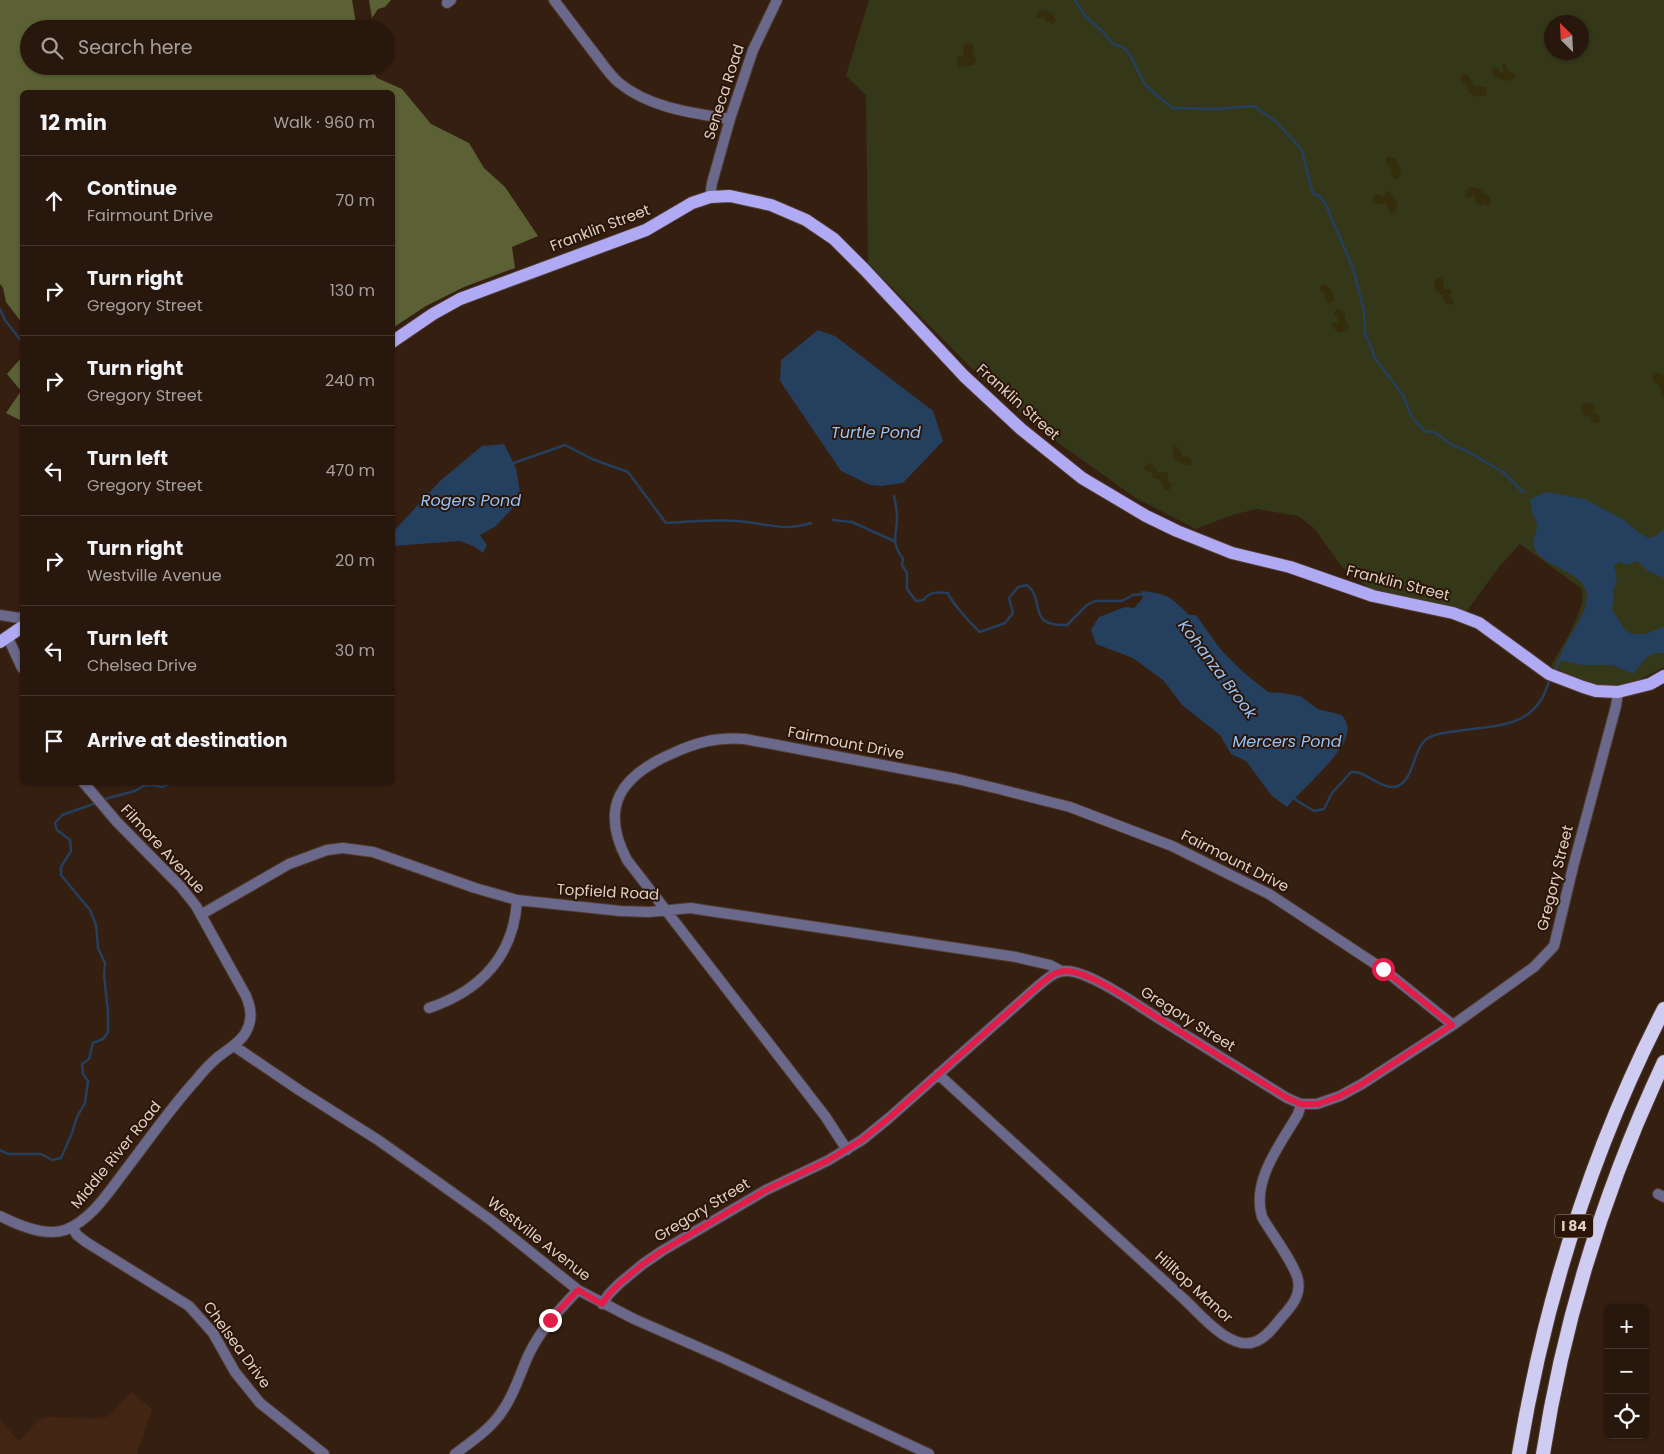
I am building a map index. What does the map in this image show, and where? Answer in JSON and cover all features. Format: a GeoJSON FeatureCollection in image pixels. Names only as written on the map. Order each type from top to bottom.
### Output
{"type":"FeatureCollection","features":[{"type":"Feature","properties":{"kind":"highway","name":"I 84"},"geometry":{"type":"LineString","coordinates":[[1519,1454],[1532,1382],[1544,1332],[1580,1205],[1629,1080],[1664,1009]]}},
{"type":"Feature","properties":{"kind":"highway","name":"I 84"},"geometry":{"type":"LineString","coordinates":[[1543,1454],[1560,1367],[1588,1259],[1626,1148],[1664,1062]]}},
{"type":"Feature","properties":{"kind":"main road","name":"Franklin Street"},"geometry":{"type":"LineString","coordinates":[[395,340],[433,314],[460,299],[640,232],[692,203],[710,197],[740,197],[770,205],[798,216],[826,232],[865,270],[964,376],[991,402],[1059,461],[1103,492],[1146,516],[1232,553],[1290,567],[1373,596],[1453,613],[1479,623],[1553,676],[1596,691],[1618,692],[1650,684],[1664,676]]}},
{"type":"Feature","properties":{"kind":"main road"},"geometry":{"type":"LineString","coordinates":[[4,640],[20,628]]}},
{"type":"Feature","properties":{"kind":"street"},"geometry":{"type":"LineString","coordinates":[[554,0],[617,81],[632,92],[646,100],[666,106],[730,118]]}},
{"type":"Feature","properties":{"kind":"street","name":"Seneca Road"},"geometry":{"type":"LineString","coordinates":[[710,197],[730,118],[753,50],[777,0]]}},
{"type":"Feature","properties":{"kind":"street"},"geometry":{"type":"LineString","coordinates":[[0,616],[20,618]]}},
{"type":"Feature","properties":{"kind":"street"},"geometry":{"type":"LineString","coordinates":[[4,640],[20,665]]}},
{"type":"Feature","properties":{"kind":"street","name":"Gregory Street"},"geometry":{"type":"LineString","coordinates":[[602,1304],[620,1283],[662,1251],[766,1190],[847,1150],[889,1118],[1038,986],[1061,971],[1082,974],[1113,990],[1278,1093],[1301,1104],[1318,1104],[1340,1096],[1362,1084],[1452,1025],[1534,967],[1554,946],[1618,692]]}},
{"type":"Feature","properties":{"kind":"street","name":"Fairmount Drive"},"geometry":{"type":"LineString","coordinates":[[847,1150],[825,1116],[668,910],[627,860],[620,847],[615,822],[615,809],[624,786],[644,768],[687,746],[713,739],[745,739],[957,779],[1070,807],[1172,846],[1269,894],[1383,969],[1452,1025]]}},
{"type":"Feature","properties":{"kind":"street","name":"Filmore Avenue"},"geometry":{"type":"LineString","coordinates":[[86,785],[180,886],[202,914],[236,975],[250,1007],[251,1015],[247,1030],[234,1046]]}},
{"type":"Feature","properties":{"kind":"street","name":"Topfield Road"},"geometry":{"type":"LineString","coordinates":[[202,914],[289,864],[326,850],[343,848],[378,854],[475,888],[517,900],[620,911],[649,912],[691,908],[1016,957],[1050,964],[1061,971]]}},
{"type":"Feature","properties":{"kind":"street"},"geometry":{"type":"LineString","coordinates":[[429,1008],[448,1002],[467,991],[494,966],[513,929],[517,900]]}},
{"type":"Feature","properties":{"kind":"street","name":"Middle River Road"},"geometry":{"type":"LineString","coordinates":[[0,1216],[41,1231],[54,1233],[72,1227],[88,1216],[195,1080],[212,1063],[234,1046]]}},
{"type":"Feature","properties":{"kind":"street","name":"Westville Avenue"},"geometry":{"type":"LineString","coordinates":[[234,1046],[378,1140],[439,1183],[492,1221],[578,1290],[602,1304],[929,1454]]}},
{"type":"Feature","properties":{"kind":"street","name":"Hilltop Manor"},"geometry":{"type":"LineString","coordinates":[[938,1074],[1225,1336],[1241,1344],[1257,1341],[1266,1335],[1292,1306],[1297,1295],[1298,1279],[1262,1216],[1259,1207],[1259,1195],[1266,1171],[1298,1114],[1301,1104]]}},
{"type":"Feature","properties":{"kind":"street","name":"Chelsea Drive"},"geometry":{"type":"LineString","coordinates":[[72,1227],[86,1242],[189,1306],[213,1333],[236,1372],[260,1403],[324,1454]]}},
{"type":"Feature","properties":{"kind":"street"},"geometry":{"type":"LineString","coordinates":[[455,1454],[492,1424],[503,1411],[512,1395],[529,1354],[540,1335],[550,1320],[578,1290]]}},
{"type":"Feature","properties":{"kind":"shaded area"},"geometry":{"type":"Polygon","coordinates":[[[131,1392],[152,1409],[137,1454],[0,1454],[0,1420],[19,1441],[38,1420],[50,1417],[99,1419],[106,1417],[131,1392]]]}},
{"type":"Feature","properties":{"kind":"green space"},"geometry":{"type":"Polygon","coordinates":[[[0,0],[352,0],[355,20],[20,20],[20,75],[375,75],[377,78],[402,89],[431,124],[469,143],[484,168],[505,187],[538,236],[512,247],[515,268],[464,287],[426,306],[395,326],[395,90],[20,90],[20,320],[6,302],[3,288],[0,284],[0,0]]]}},
{"type":"Feature","properties":{"kind":"green space"},"geometry":{"type":"Polygon","coordinates":[[[369,0],[391,0],[385,7],[378,9],[372,18],[369,0]]]}},
{"type":"Feature","properties":{"kind":"green space"},"geometry":{"type":"Polygon","coordinates":[[[869,0],[1664,0],[1664,667],[1633,682],[1608,685],[1588,682],[1569,676],[1551,666],[1578,616],[1582,596],[1581,588],[1520,544],[1498,568],[1467,611],[1371,590],[1342,567],[1314,528],[1298,516],[1257,509],[1232,515],[1196,529],[1136,498],[1043,432],[985,382],[868,263],[866,95],[846,76],[869,0]]]}},
{"type":"Feature","properties":{"kind":"green space"},"geometry":{"type":"Polygon","coordinates":[[[20,359],[20,390],[7,374],[20,359]]]}},
{"type":"Feature","properties":{"kind":"green space"},"geometry":{"type":"Polygon","coordinates":[[[20,392],[20,420],[6,413],[20,392]]]}},
{"type":"Feature","properties":{"kind":"sand"},"geometry":{"type":"Polygon","coordinates":[[[1045,10],[1056,20],[1054,24],[1046,22],[1044,16],[1036,17],[1038,12],[1045,10]]]}},
{"type":"Feature","properties":{"kind":"sand"},"geometry":{"type":"Polygon","coordinates":[[[967,42],[974,45],[972,54],[976,61],[973,65],[960,67],[957,64],[957,59],[959,56],[964,56],[963,46],[967,42]]]}},
{"type":"Feature","properties":{"kind":"sand"},"geometry":{"type":"Polygon","coordinates":[[[1502,64],[1505,64],[1509,72],[1516,76],[1515,79],[1505,81],[1493,76],[1492,70],[1495,67],[1501,73],[1504,72],[1502,64]]]}},
{"type":"Feature","properties":{"kind":"sand"},"geometry":{"type":"Polygon","coordinates":[[[1463,74],[1469,76],[1474,86],[1486,87],[1487,94],[1478,96],[1469,93],[1467,86],[1460,79],[1463,74]]]}},
{"type":"Feature","properties":{"kind":"sand"},"geometry":{"type":"Polygon","coordinates":[[[1388,156],[1394,158],[1399,165],[1401,174],[1398,178],[1395,179],[1391,176],[1392,168],[1387,165],[1385,160],[1388,156]]]}},
{"type":"Feature","properties":{"kind":"sand"},"geometry":{"type":"Polygon","coordinates":[[[1470,187],[1479,189],[1490,197],[1491,204],[1487,206],[1483,203],[1478,205],[1475,202],[1474,195],[1468,198],[1465,197],[1465,191],[1470,187]]]}},
{"type":"Feature","properties":{"kind":"sand"},"geometry":{"type":"Polygon","coordinates":[[[1385,191],[1390,192],[1397,202],[1397,209],[1393,214],[1389,211],[1386,203],[1377,204],[1373,200],[1374,195],[1378,194],[1384,197],[1385,191]]]}},
{"type":"Feature","properties":{"kind":"sand"},"geometry":{"type":"Polygon","coordinates":[[[1438,278],[1443,279],[1444,289],[1452,289],[1450,296],[1453,299],[1453,303],[1450,305],[1445,303],[1444,297],[1435,290],[1434,281],[1438,278]]]}},
{"type":"Feature","properties":{"kind":"sand"},"geometry":{"type":"Polygon","coordinates":[[[1324,284],[1334,295],[1334,301],[1328,304],[1325,294],[1320,291],[1320,287],[1324,284]]]}},
{"type":"Feature","properties":{"kind":"sand"},"geometry":{"type":"Polygon","coordinates":[[[1338,309],[1343,312],[1345,321],[1349,325],[1347,331],[1340,333],[1332,327],[1333,322],[1339,323],[1334,315],[1338,309]]]}},
{"type":"Feature","properties":{"kind":"sand"},"geometry":{"type":"Polygon","coordinates":[[[1657,372],[1664,377],[1664,399],[1659,385],[1652,379],[1653,374],[1657,372]]]}},
{"type":"Feature","properties":{"kind":"sand"},"geometry":{"type":"Polygon","coordinates":[[[1587,403],[1592,403],[1596,407],[1595,410],[1590,411],[1600,417],[1599,423],[1593,423],[1590,415],[1586,417],[1582,413],[1582,407],[1587,403]]]}},
{"type":"Feature","properties":{"kind":"sand"},"geometry":{"type":"Polygon","coordinates":[[[1174,446],[1179,448],[1182,456],[1190,458],[1191,465],[1182,464],[1177,461],[1172,453],[1174,446]]]}},
{"type":"Feature","properties":{"kind":"sand"},"geometry":{"type":"Polygon","coordinates":[[[1149,463],[1158,472],[1168,474],[1168,481],[1172,485],[1169,490],[1164,489],[1161,480],[1153,478],[1152,473],[1145,470],[1144,466],[1149,463]]]}},
{"type":"Feature","properties":{"kind":"water","name":"Turtle Pond"},"geometry":{"type":"Polygon","coordinates":[[[818,330],[835,336],[933,411],[943,441],[903,483],[881,486],[870,485],[841,471],[780,381],[781,360],[818,330]]]}},
{"type":"Feature","properties":{"kind":"water","name":"Rogers Pond"},"geometry":{"type":"Polygon","coordinates":[[[504,444],[516,468],[521,499],[496,526],[480,535],[487,545],[483,553],[475,547],[460,541],[395,546],[395,530],[440,481],[482,446],[504,444]]]}},
{"type":"Feature","properties":{"kind":"water"},"geometry":{"type":"Polygon","coordinates":[[[1547,492],[1585,499],[1624,520],[1648,538],[1656,536],[1664,529],[1664,578],[1648,571],[1636,561],[1627,565],[1619,562],[1614,566],[1617,580],[1613,590],[1612,609],[1625,630],[1632,634],[1645,634],[1664,627],[1664,653],[1655,653],[1646,658],[1633,674],[1612,665],[1582,665],[1559,660],[1583,614],[1587,597],[1586,589],[1575,577],[1544,559],[1535,550],[1533,542],[1537,525],[1532,513],[1530,499],[1547,492]]]}},
{"type":"Feature","properties":{"kind":"water","name":"Mercers Pond"},"geometry":{"type":"Polygon","coordinates":[[[1141,591],[1157,593],[1168,597],[1189,615],[1196,615],[1221,650],[1243,672],[1268,692],[1300,696],[1318,709],[1342,715],[1348,728],[1339,751],[1287,807],[1272,796],[1246,761],[1231,754],[1220,735],[1182,705],[1164,681],[1133,658],[1096,644],[1091,630],[1099,617],[1125,607],[1134,608],[1143,598],[1141,591]]]}},
{"type":"Feature","properties":{"kind":"waterway"},"geometry":{"type":"LineString","coordinates":[[1075,0],[1085,16],[1115,45],[1123,47],[1129,53],[1145,85],[1172,108],[1217,109],[1254,106],[1274,120],[1295,142],[1302,151],[1312,191],[1315,195],[1320,196],[1325,203],[1353,268],[1364,311],[1365,334],[1374,357],[1403,395],[1414,420],[1426,432],[1434,432],[1452,445],[1465,450],[1503,472],[1523,492]]}},
{"type":"Feature","properties":{"kind":"waterway"},"geometry":{"type":"LineString","coordinates":[[0,309],[5,320],[20,339]]}},
{"type":"Feature","properties":{"kind":"waterway","name":"Kohanza Brook"},"geometry":{"type":"LineString","coordinates":[[511,464],[565,445],[592,459],[628,472],[666,523],[728,520],[782,527],[811,523]]}},
{"type":"Feature","properties":{"kind":"waterway","name":"Kohanza Brook"},"geometry":{"type":"LineString","coordinates":[[894,496],[897,516],[895,543],[903,559],[902,565],[907,573],[907,589],[916,601],[923,600],[934,593],[948,593],[957,607],[980,632],[1005,623],[1013,613],[1009,598],[1018,587],[1027,585],[1032,591],[1041,617],[1046,622],[1067,625],[1087,605],[1095,601],[1122,601],[1133,595],[1144,594]]}},
{"type":"Feature","properties":{"kind":"waterway","name":"Kohanza Brook"},"geometry":{"type":"LineString","coordinates":[[833,520],[852,522],[894,541]]}},
{"type":"Feature","properties":{"kind":"waterway","name":"Kohanza Brook"},"geometry":{"type":"LineString","coordinates":[[1554,672],[1560,659]]}},
{"type":"Feature","properties":{"kind":"waterway","name":"Kohanza Brook"},"geometry":{"type":"LineString","coordinates":[[1294,796],[1296,800],[1314,811],[1324,809],[1332,793],[1351,772],[1361,773],[1389,787],[1398,786],[1408,776],[1419,748],[1428,738],[1443,733],[1492,727],[1525,716],[1542,698],[1550,679]]}},
{"type":"Feature","properties":{"kind":"waterway","name":"Kohanza Brook"},"geometry":{"type":"LineString","coordinates":[[101,800],[135,791],[143,786],[152,785]]}},
{"type":"Feature","properties":{"kind":"waterway","name":"Kohanza Brook"},"geometry":{"type":"LineString","coordinates":[[152,785],[163,787],[167,785]]}},
{"type":"Feature","properties":{"kind":"waterway","name":"Kohanza Brook"},"geometry":{"type":"LineString","coordinates":[[0,1150],[8,1154],[41,1154],[52,1160],[61,1158],[77,1117],[85,1103],[88,1081],[83,1074],[82,1064],[89,1059],[93,1043],[103,1039],[108,1032],[104,975],[105,963],[98,948],[96,925],[90,910],[61,875],[61,867],[71,851],[70,840],[57,830],[55,823],[62,815],[96,803]]}},
{"type":"Feature","properties":{"kind":"route"},"geometry":{"type":"LineString","coordinates":[[550,1320],[578,1290],[602,1304],[620,1283],[662,1251],[766,1190],[827,1161],[862,1140],[1038,986],[1061,971],[1082,974],[1113,990],[1287,1098],[1301,1104],[1318,1104],[1340,1096],[1362,1084],[1452,1025],[1383,969]]}}]}
